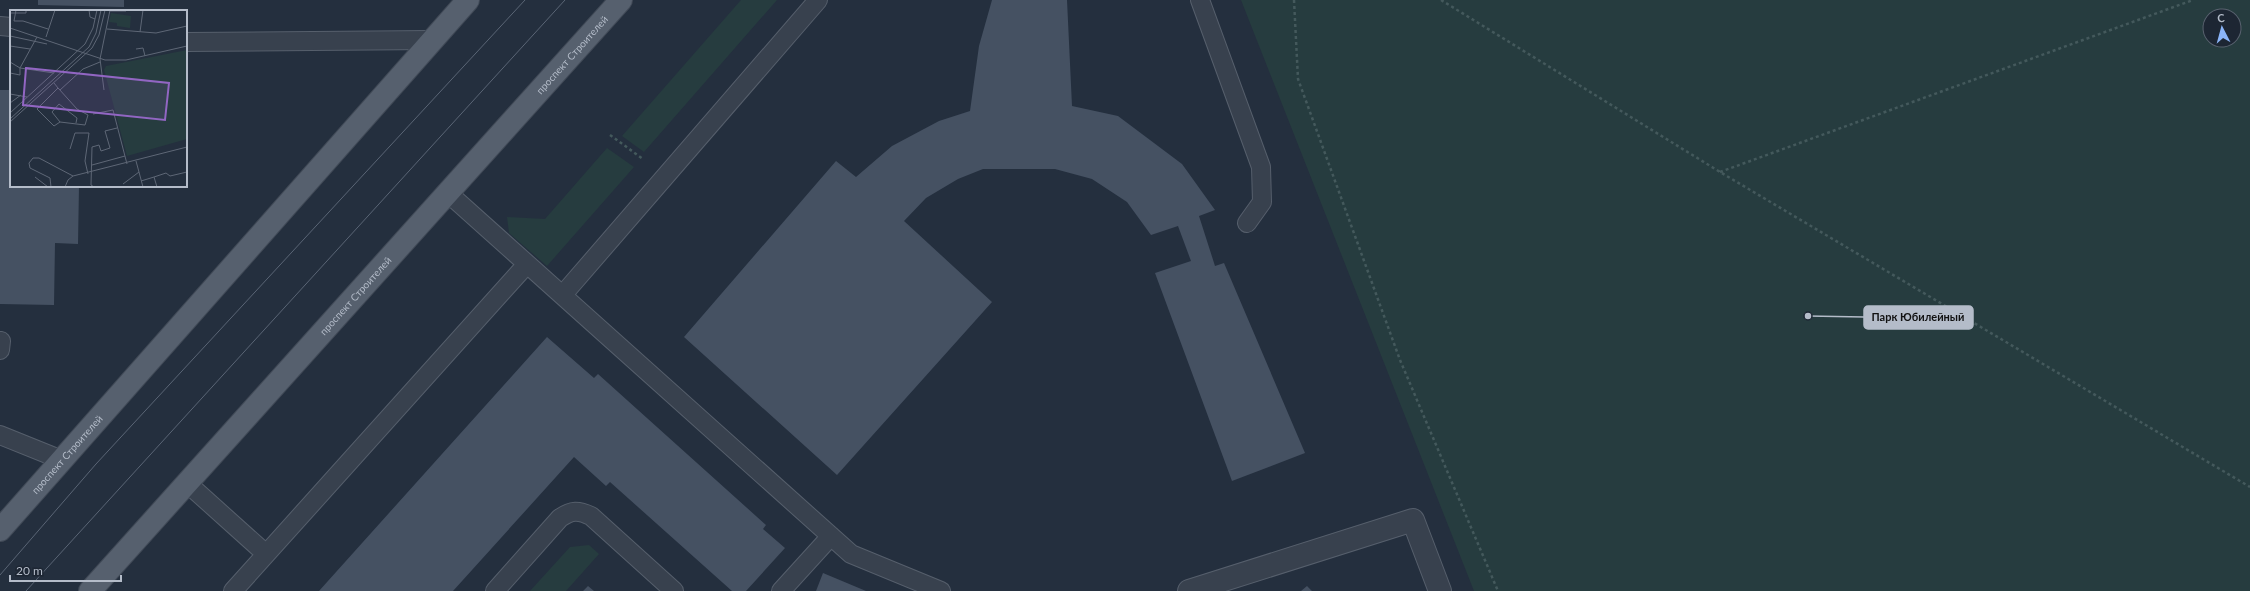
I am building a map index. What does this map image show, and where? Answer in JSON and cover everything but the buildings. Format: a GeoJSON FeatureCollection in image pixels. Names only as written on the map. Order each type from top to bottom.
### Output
{"type":"FeatureCollection","features":[{"type":"Feature","properties":{"kind":"main road","name":"проспект Строителей"},"geometry":{"type":"LineString","coordinates":[[0,530],[431,40],[468,0]]}},
{"type":"Feature","properties":{"kind":"main road","name":"проспект Строителей"},"geometry":{"type":"LineString","coordinates":[[90,591],[621,0]]}},
{"type":"Feature","properties":{"kind":"street"},"geometry":{"type":"LineString","coordinates":[[1189,591],[1413,520],[1440,591]]}},
{"type":"Feature","properties":{"kind":"lane"},"geometry":{"type":"LineString","coordinates":[[566,290],[818,0]]}},
{"type":"Feature","properties":{"kind":"lane"},"geometry":{"type":"LineString","coordinates":[[1200,0],[1261,167],[1262,202],[1248,223]]}},
{"type":"Feature","properties":{"kind":"lane"},"geometry":{"type":"LineString","coordinates":[[0,26],[10,27]]}},
{"type":"Feature","properties":{"kind":"lane"},"geometry":{"type":"LineString","coordinates":[[187,42],[431,40]]}},
{"type":"Feature","properties":{"kind":"lane"},"geometry":{"type":"LineString","coordinates":[[448,193],[852,554],[941,591]]}},
{"type":"Feature","properties":{"kind":"lane"},"geometry":{"type":"LineString","coordinates":[[233,591],[527,264]]}},
{"type":"Feature","properties":{"kind":"lane"},"geometry":{"type":"LineString","coordinates":[[0,435],[62,460]]}},
{"type":"Feature","properties":{"kind":"lane"},"geometry":{"type":"LineString","coordinates":[[187,483],[266,554]]}},
{"type":"Feature","properties":{"kind":"lane"},"geometry":{"type":"LineString","coordinates":[[494,591],[560,518],[569,512],[580,511],[591,516],[674,591]]}},
{"type":"Feature","properties":{"kind":"lane"},"geometry":{"type":"LineString","coordinates":[[781,591],[831,536]]}},
{"type":"Feature","properties":{"kind":"path"},"geometry":{"type":"LineString","coordinates":[[1294,0],[1298,79],[1400,360],[1498,591]]}},
{"type":"Feature","properties":{"kind":"path"},"geometry":{"type":"LineString","coordinates":[[1441,0],[1720,172],[2250,487]]}},
{"type":"Feature","properties":{"kind":"path"},"geometry":{"type":"LineString","coordinates":[[1720,172],[2193,0]]}},
{"type":"Feature","properties":{"kind":"path"},"geometry":{"type":"LineString","coordinates":[[610,135],[649,163]]}},
{"type":"Feature","properties":{"kind":"green space"},"geometry":{"type":"Polygon","coordinates":[[[741,0],[777,0],[644,152],[622,136],[741,0]]]}},
{"type":"Feature","properties":{"kind":"green space"},"geometry":{"type":"Polygon","coordinates":[[[1241,0],[2250,0],[2250,591],[1474,591],[1241,0]]]}},
{"type":"Feature","properties":{"kind":"green space"},"geometry":{"type":"Polygon","coordinates":[[[607,148],[634,167],[547,266],[509,233],[507,217],[545,219],[607,148]]]}},
{"type":"Feature","properties":{"kind":"green space"},"geometry":{"type":"Polygon","coordinates":[[[589,545],[599,554],[566,591],[530,591],[570,547],[589,545]]]}},
{"type":"Feature","properties":{"kind":"tram line"},"geometry":{"type":"LineString","coordinates":[[0,575],[96,464],[525,0]]}},
{"type":"Feature","properties":{"kind":"tram line"},"geometry":{"type":"LineString","coordinates":[[26,591],[565,0]]}},
{"type":"Feature","properties":{"kind":"place","name":"Парк Юбилейный"},"geometry":{"type":"Point","coordinates":[1808,316]}}]}
